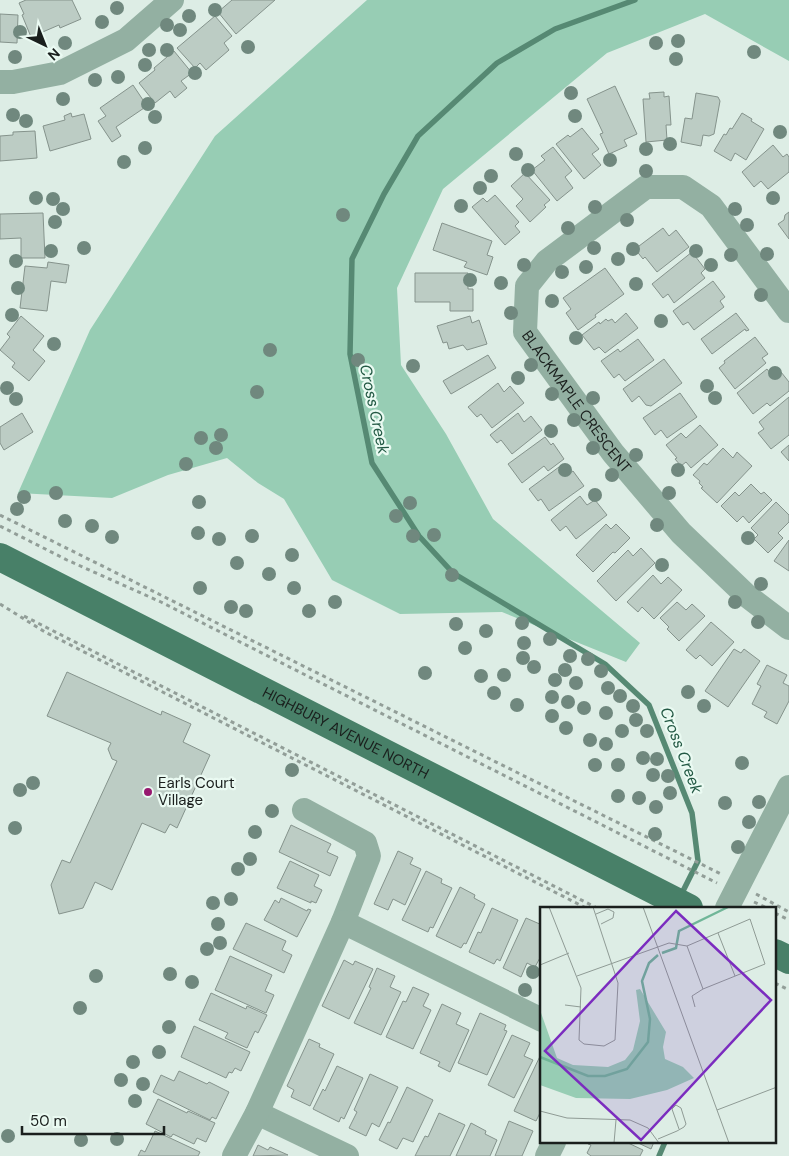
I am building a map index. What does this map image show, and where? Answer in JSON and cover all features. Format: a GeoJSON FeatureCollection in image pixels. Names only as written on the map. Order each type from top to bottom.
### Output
{"type":"FeatureCollection","features":[{"type":"Feature","properties":{"kind":"main road","name":"HIGHBURY AVENUE NORTH"},"geometry":{"type":"LineString","coordinates":[[0,557],[688,907]]}},
{"type":"Feature","properties":{"kind":"main road"},"geometry":{"type":"LineString","coordinates":[[776,953],[789,960]]}},
{"type":"Feature","properties":{"kind":"street"},"geometry":{"type":"LineString","coordinates":[[0,82],[13,82],[60,73],[126,40],[172,0]]}},
{"type":"Feature","properties":{"kind":"street","name":"BLACKMAPLE CRESCENT"},"geometry":{"type":"LineString","coordinates":[[789,311],[711,206],[683,187],[646,187],[547,261],[527,286],[525,332],[613,453],[681,533],[746,595],[789,628]]}},
{"type":"Feature","properties":{"kind":"street"},"geometry":{"type":"LineString","coordinates":[[731,900],[789,787]]}},
{"type":"Feature","properties":{"kind":"street"},"geometry":{"type":"LineString","coordinates":[[234,1156],[257,1113],[343,922],[369,856],[365,843],[304,810]]}},
{"type":"Feature","properties":{"kind":"street"},"geometry":{"type":"LineString","coordinates":[[343,922],[540,1019]]}},
{"type":"Feature","properties":{"kind":"street"},"geometry":{"type":"LineString","coordinates":[[257,1113],[347,1156]]}},
{"type":"Feature","properties":{"kind":"street"},"geometry":{"type":"LineString","coordinates":[[547,1156],[553,1144]]}},
{"type":"Feature","properties":{"kind":"path"},"geometry":{"type":"LineString","coordinates":[[0,515],[719,873]]}},
{"type":"Feature","properties":{"kind":"path"},"geometry":{"type":"LineString","coordinates":[[0,526],[67,560],[161,602],[731,900],[762,907]]}},
{"type":"Feature","properties":{"kind":"path"},"geometry":{"type":"LineString","coordinates":[[0,604],[595,907]]}},
{"type":"Feature","properties":{"kind":"path"},"geometry":{"type":"LineString","coordinates":[[10,608],[45,632],[584,907]]}},
{"type":"Feature","properties":{"kind":"path"},"geometry":{"type":"LineString","coordinates":[[776,914],[789,920]]}},
{"type":"Feature","properties":{"kind":"path"},"geometry":{"type":"LineString","coordinates":[[776,984],[789,990]]}},
{"type":"Feature","properties":{"kind":"green space"},"geometry":{"type":"Polygon","coordinates":[[[367,0],[789,0],[789,61],[705,14],[607,53],[443,189],[397,288],[401,365],[446,434],[493,519],[640,643],[626,662],[502,612],[400,614],[332,580],[284,499],[258,483],[227,458],[168,475],[112,498],[18,493],[90,330],[215,136],[367,0]]]}},
{"type":"Feature","properties":{"kind":"building"},"geometry":{"type":"Polygon","coordinates":[[[26,0],[72,0],[81,19],[60,28],[59,25],[31,37],[19,3],[26,0]]]}},
{"type":"Feature","properties":{"kind":"building"},"geometry":{"type":"Polygon","coordinates":[[[232,0],[275,0],[236,34],[218,12],[232,0]]]}},
{"type":"Feature","properties":{"kind":"building"},"geometry":{"type":"Polygon","coordinates":[[[0,14],[18,15],[17,43],[0,42],[0,14]]]}},
{"type":"Feature","properties":{"kind":"building"},"geometry":{"type":"Polygon","coordinates":[[[215,16],[232,36],[224,43],[229,50],[206,70],[200,63],[195,68],[177,48],[215,16]]]}},
{"type":"Feature","properties":{"kind":"building"},"geometry":{"type":"Polygon","coordinates":[[[174,51],[192,73],[181,81],[187,88],[175,98],[170,91],[155,103],[139,83],[174,51]]]}},
{"type":"Feature","properties":{"kind":"building"},"geometry":{"type":"Polygon","coordinates":[[[133,85],[147,106],[116,127],[121,136],[112,142],[98,121],[106,116],[100,108],[133,85]]]}},
{"type":"Feature","properties":{"kind":"building"},"geometry":{"type":"Polygon","coordinates":[[[615,86],[637,134],[624,140],[627,146],[609,154],[600,134],[603,133],[587,99],[615,86]]]}},
{"type":"Feature","properties":{"kind":"building"},"geometry":{"type":"Polygon","coordinates":[[[664,92],[664,97],[669,96],[671,125],[666,125],[667,140],[646,142],[643,99],[650,99],[649,93],[664,92]]]}},
{"type":"Feature","properties":{"kind":"building"},"geometry":{"type":"Polygon","coordinates":[[[696,93],[718,97],[720,101],[714,134],[709,136],[703,135],[701,146],[681,142],[685,118],[692,119],[696,93]]]}},
{"type":"Feature","properties":{"kind":"building"},"geometry":{"type":"Polygon","coordinates":[[[71,113],[72,117],[84,114],[91,139],[50,151],[43,126],[65,120],[64,116],[71,113]]]}},
{"type":"Feature","properties":{"kind":"building"},"geometry":{"type":"Polygon","coordinates":[[[742,113],[764,129],[746,160],[735,153],[731,161],[714,151],[724,134],[726,135],[730,128],[732,129],[742,113]]]}},
{"type":"Feature","properties":{"kind":"building"},"geometry":{"type":"Polygon","coordinates":[[[582,128],[599,149],[592,154],[601,165],[584,179],[556,144],[582,128]]]}},
{"type":"Feature","properties":{"kind":"building"},"geometry":{"type":"Polygon","coordinates":[[[35,131],[37,158],[0,161],[0,136],[13,135],[13,132],[35,131]]]}},
{"type":"Feature","properties":{"kind":"building"},"geometry":{"type":"Polygon","coordinates":[[[773,145],[783,157],[787,154],[789,157],[789,172],[768,189],[761,181],[754,187],[742,172],[773,145]]]}},
{"type":"Feature","properties":{"kind":"building"},"geometry":{"type":"Polygon","coordinates":[[[553,147],[572,171],[565,177],[573,188],[557,201],[532,170],[545,160],[541,156],[553,147]]]}},
{"type":"Feature","properties":{"kind":"building"},"geometry":{"type":"Polygon","coordinates":[[[525,173],[550,200],[544,205],[546,207],[530,222],[516,206],[523,199],[511,186],[525,173]]]}},
{"type":"Feature","properties":{"kind":"building"},"geometry":{"type":"Polygon","coordinates":[[[495,195],[519,222],[515,226],[520,232],[505,245],[472,207],[483,198],[487,202],[495,195]]]}},
{"type":"Feature","properties":{"kind":"building"},"geometry":{"type":"Polygon","coordinates":[[[789,212],[789,239],[778,224],[784,220],[785,215],[789,212]]]}},
{"type":"Feature","properties":{"kind":"building"},"geometry":{"type":"Polygon","coordinates":[[[43,213],[45,258],[21,258],[21,238],[0,239],[0,214],[43,213]]]}},
{"type":"Feature","properties":{"kind":"building"},"geometry":{"type":"Polygon","coordinates":[[[442,223],[492,241],[487,255],[493,257],[487,275],[464,267],[467,262],[433,250],[442,223]]]}},
{"type":"Feature","properties":{"kind":"building"},"geometry":{"type":"Polygon","coordinates":[[[663,228],[669,236],[676,230],[689,247],[657,272],[645,257],[643,259],[635,249],[663,228]]]}},
{"type":"Feature","properties":{"kind":"building"},"geometry":{"type":"Polygon","coordinates":[[[692,252],[705,269],[701,273],[705,278],[674,303],[668,294],[663,298],[652,284],[692,252]]]}},
{"type":"Feature","properties":{"kind":"building"},"geometry":{"type":"Polygon","coordinates":[[[48,262],[69,265],[66,283],[51,281],[47,311],[20,308],[25,266],[47,268],[48,262]]]}},
{"type":"Feature","properties":{"kind":"building"},"geometry":{"type":"Polygon","coordinates":[[[605,268],[624,294],[578,330],[566,313],[571,309],[563,298],[605,268]]]}},
{"type":"Feature","properties":{"kind":"building"},"geometry":{"type":"Polygon","coordinates":[[[415,273],[468,273],[468,289],[473,289],[473,311],[450,311],[450,302],[415,302],[415,273]]]}},
{"type":"Feature","properties":{"kind":"building"},"geometry":{"type":"Polygon","coordinates":[[[713,281],[725,297],[720,301],[724,307],[694,330],[688,322],[683,325],[673,311],[713,281]]]}},
{"type":"Feature","properties":{"kind":"building"},"geometry":{"type":"Polygon","coordinates":[[[626,313],[638,328],[605,353],[599,347],[594,350],[582,335],[606,319],[608,321],[612,319],[615,323],[626,313]]]}},
{"type":"Feature","properties":{"kind":"building"},"geometry":{"type":"Polygon","coordinates":[[[736,313],[749,330],[746,331],[745,329],[712,354],[701,339],[736,313]]]}},
{"type":"Feature","properties":{"kind":"building"},"geometry":{"type":"Polygon","coordinates":[[[21,316],[44,336],[33,350],[45,361],[29,381],[12,367],[15,363],[0,350],[10,337],[7,334],[21,316]]]}},
{"type":"Feature","properties":{"kind":"building"},"geometry":{"type":"Polygon","coordinates":[[[470,316],[472,323],[479,320],[487,344],[467,350],[463,345],[449,349],[447,342],[443,343],[437,326],[470,316]]]}},
{"type":"Feature","properties":{"kind":"building"},"geometry":{"type":"Polygon","coordinates":[[[755,337],[768,354],[762,358],[766,363],[735,389],[719,368],[725,363],[724,361],[755,337]]]}},
{"type":"Feature","properties":{"kind":"building"},"geometry":{"type":"Polygon","coordinates":[[[638,339],[654,360],[625,381],[619,374],[614,378],[601,361],[618,349],[620,352],[638,339]]]}},
{"type":"Feature","properties":{"kind":"building"},"geometry":{"type":"Polygon","coordinates":[[[488,355],[496,368],[451,394],[443,381],[488,355]]]}},
{"type":"Feature","properties":{"kind":"building"},"geometry":{"type":"Polygon","coordinates":[[[664,359],[682,383],[651,406],[646,405],[639,396],[632,402],[623,389],[664,359]]]}},
{"type":"Feature","properties":{"kind":"building"},"geometry":{"type":"Polygon","coordinates":[[[767,369],[773,377],[781,372],[789,382],[789,391],[770,406],[767,403],[753,414],[737,393],[767,369]]]}},
{"type":"Feature","properties":{"kind":"building"},"geometry":{"type":"Polygon","coordinates":[[[498,383],[504,392],[510,386],[524,403],[492,428],[481,414],[477,417],[468,407],[498,383]]]}},
{"type":"Feature","properties":{"kind":"building"},"geometry":{"type":"Polygon","coordinates":[[[680,393],[697,417],[667,438],[661,430],[655,435],[643,418],[680,393]]]}},
{"type":"Feature","properties":{"kind":"building"},"geometry":{"type":"Polygon","coordinates":[[[789,397],[789,435],[771,449],[758,433],[764,429],[759,422],[789,397]]]}},
{"type":"Feature","properties":{"kind":"building"},"geometry":{"type":"Polygon","coordinates":[[[22,413],[33,432],[4,450],[0,443],[0,427],[22,413]]]}},
{"type":"Feature","properties":{"kind":"building"},"geometry":{"type":"Polygon","coordinates":[[[518,413],[524,422],[531,416],[542,430],[512,454],[501,440],[497,443],[490,435],[518,413]]]}},
{"type":"Feature","properties":{"kind":"building"},"geometry":{"type":"Polygon","coordinates":[[[700,425],[718,445],[691,468],[686,462],[681,466],[666,445],[681,433],[686,438],[700,425]]]}},
{"type":"Feature","properties":{"kind":"building"},"geometry":{"type":"Polygon","coordinates":[[[545,437],[551,445],[553,443],[564,459],[548,471],[544,466],[522,483],[508,464],[545,437]]]}},
{"type":"Feature","properties":{"kind":"building"},"geometry":{"type":"Polygon","coordinates":[[[789,445],[789,461],[781,452],[789,445]]]}},
{"type":"Feature","properties":{"kind":"building"},"geometry":{"type":"Polygon","coordinates":[[[723,448],[733,458],[737,452],[752,466],[717,503],[701,488],[703,487],[699,483],[700,481],[693,475],[704,463],[707,465],[723,448]]]}},
{"type":"Feature","properties":{"kind":"building"},"geometry":{"type":"Polygon","coordinates":[[[559,467],[565,476],[573,471],[584,486],[549,511],[541,499],[538,501],[529,489],[559,467]]]}},
{"type":"Feature","properties":{"kind":"building"},"geometry":{"type":"Polygon","coordinates":[[[751,484],[761,494],[764,492],[772,500],[749,523],[743,516],[737,522],[721,506],[735,492],[739,496],[751,484]]]}},
{"type":"Feature","properties":{"kind":"building"},"geometry":{"type":"Polygon","coordinates":[[[580,496],[587,505],[595,500],[607,515],[576,539],[566,526],[560,531],[551,520],[580,496]]]}},
{"type":"Feature","properties":{"kind":"building"},"geometry":{"type":"Polygon","coordinates":[[[776,502],[789,515],[789,522],[778,533],[783,538],[768,553],[754,539],[758,535],[751,528],[776,502]]]}},
{"type":"Feature","properties":{"kind":"building"},"geometry":{"type":"Polygon","coordinates":[[[606,524],[611,529],[616,524],[630,538],[593,572],[576,555],[606,524]]]}},
{"type":"Feature","properties":{"kind":"building"},"geometry":{"type":"Polygon","coordinates":[[[789,540],[789,571],[774,561],[789,540]]]}},
{"type":"Feature","properties":{"kind":"building"},"geometry":{"type":"Polygon","coordinates":[[[641,548],[655,563],[616,601],[597,581],[628,550],[633,556],[641,548]]]}},
{"type":"Feature","properties":{"kind":"building"},"geometry":{"type":"Polygon","coordinates":[[[653,575],[661,584],[668,577],[682,590],[654,619],[642,607],[638,612],[627,602],[653,575]]]}},
{"type":"Feature","properties":{"kind":"building"},"geometry":{"type":"Polygon","coordinates":[[[677,602],[686,610],[692,604],[705,616],[679,641],[667,629],[669,627],[660,618],[677,602]]]}},
{"type":"Feature","properties":{"kind":"building"},"geometry":{"type":"Polygon","coordinates":[[[711,622],[734,642],[712,666],[700,655],[696,659],[686,650],[711,622]]]}},
{"type":"Feature","properties":{"kind":"building"},"geometry":{"type":"Polygon","coordinates":[[[734,649],[741,653],[744,649],[760,661],[728,707],[705,691],[734,649]]]}},
{"type":"Feature","properties":{"kind":"building"},"geometry":{"type":"Polygon","coordinates":[[[767,665],[787,675],[783,683],[789,686],[789,701],[777,724],[764,717],[767,712],[752,704],[761,686],[757,684],[767,665]]]}},
{"type":"Feature","properties":{"kind":"building","name":"Earls Court Village"},"geometry":{"type":"Polygon","coordinates":[[[67,672],[161,715],[162,711],[191,724],[183,742],[210,755],[177,828],[170,824],[165,833],[142,823],[112,890],[95,882],[83,908],[59,914],[51,885],[62,860],[70,863],[117,761],[112,759],[108,749],[111,743],[47,716],[67,672]]]}},
{"type":"Feature","properties":{"kind":"building"},"geometry":{"type":"Polygon","coordinates":[[[291,825],[331,844],[327,852],[338,857],[330,876],[279,852],[291,825]]]}},
{"type":"Feature","properties":{"kind":"building"},"geometry":{"type":"Polygon","coordinates":[[[398,851],[413,858],[410,864],[421,869],[405,905],[393,899],[388,910],[374,904],[398,851]]]}},
{"type":"Feature","properties":{"kind":"building"},"geometry":{"type":"Polygon","coordinates":[[[290,861],[319,875],[314,886],[322,890],[316,903],[311,901],[311,903],[277,888],[290,861]]]}},
{"type":"Feature","properties":{"kind":"building"},"geometry":{"type":"Polygon","coordinates":[[[426,871],[442,879],[441,883],[452,888],[433,928],[430,927],[428,932],[402,920],[426,871]]]}},
{"type":"Feature","properties":{"kind":"building"},"geometry":{"type":"Polygon","coordinates":[[[460,887],[475,895],[474,898],[485,904],[466,944],[464,943],[461,948],[436,936],[460,887]]]}},
{"type":"Feature","properties":{"kind":"building"},"geometry":{"type":"Polygon","coordinates":[[[281,898],[307,911],[308,909],[311,910],[297,937],[264,920],[275,900],[279,903],[281,898]]]}},
{"type":"Feature","properties":{"kind":"building"},"geometry":{"type":"Polygon","coordinates":[[[492,908],[518,920],[500,961],[497,959],[494,964],[469,952],[478,932],[481,933],[492,908]]]}},
{"type":"Feature","properties":{"kind":"building"},"geometry":{"type":"Polygon","coordinates":[[[526,918],[540,924],[540,958],[535,967],[527,963],[521,977],[503,968],[526,918]]]}},
{"type":"Feature","properties":{"kind":"building"},"geometry":{"type":"Polygon","coordinates":[[[246,923],[286,941],[282,950],[292,955],[284,973],[233,949],[246,923]]]}},
{"type":"Feature","properties":{"kind":"building"},"geometry":{"type":"Polygon","coordinates":[[[230,956],[272,975],[265,991],[274,995],[266,1013],[215,990],[230,956]]]}},
{"type":"Feature","properties":{"kind":"building"},"geometry":{"type":"Polygon","coordinates":[[[344,960],[353,965],[355,961],[373,969],[349,1019],[322,1006],[344,960]]]}},
{"type":"Feature","properties":{"kind":"building"},"geometry":{"type":"Polygon","coordinates":[[[377,968],[395,976],[390,987],[401,992],[381,1035],[354,1023],[371,988],[369,987],[377,968]]]}},
{"type":"Feature","properties":{"kind":"building"},"geometry":{"type":"Polygon","coordinates":[[[413,987],[429,994],[423,1006],[431,1010],[413,1049],[386,1037],[403,1001],[406,1002],[413,987]]]}},
{"type":"Feature","properties":{"kind":"building"},"geometry":{"type":"Polygon","coordinates":[[[211,993],[246,1009],[247,1006],[267,1015],[258,1033],[255,1031],[247,1048],[225,1038],[228,1033],[199,1020],[211,993]]]}},
{"type":"Feature","properties":{"kind":"building"},"geometry":{"type":"Polygon","coordinates":[[[442,1004],[461,1013],[456,1024],[469,1030],[450,1072],[438,1066],[440,1062],[420,1053],[442,1004]]]}},
{"type":"Feature","properties":{"kind":"building"},"geometry":{"type":"Polygon","coordinates":[[[480,1013],[506,1025],[504,1030],[507,1031],[487,1075],[458,1063],[480,1013]]]}},
{"type":"Feature","properties":{"kind":"building"},"geometry":{"type":"Polygon","coordinates":[[[194,1026],[250,1052],[241,1071],[235,1068],[232,1073],[229,1072],[226,1078],[181,1057],[194,1026]]]}},
{"type":"Feature","properties":{"kind":"building"},"geometry":{"type":"Polygon","coordinates":[[[512,1035],[530,1043],[524,1056],[533,1060],[514,1098],[488,1085],[512,1035]]]}},
{"type":"Feature","properties":{"kind":"building"},"geometry":{"type":"Polygon","coordinates":[[[309,1039],[320,1044],[319,1047],[334,1054],[310,1106],[291,1097],[294,1090],[287,1086],[309,1039]]]}},
{"type":"Feature","properties":{"kind":"building"},"geometry":{"type":"Polygon","coordinates":[[[540,1056],[540,1113],[536,1121],[514,1111],[540,1056]]]}},
{"type":"Feature","properties":{"kind":"building"},"geometry":{"type":"Polygon","coordinates":[[[337,1066],[363,1078],[344,1119],[341,1117],[339,1122],[313,1109],[323,1089],[325,1091],[337,1066]]]}},
{"type":"Feature","properties":{"kind":"building"},"geometry":{"type":"Polygon","coordinates":[[[179,1071],[229,1092],[216,1119],[212,1117],[210,1120],[153,1092],[161,1075],[174,1081],[179,1071]]]}},
{"type":"Feature","properties":{"kind":"building"},"geometry":{"type":"Polygon","coordinates":[[[370,1074],[398,1087],[379,1127],[372,1123],[366,1136],[349,1128],[357,1112],[354,1110],[370,1074]]]}},
{"type":"Feature","properties":{"kind":"building"},"geometry":{"type":"Polygon","coordinates":[[[407,1087],[433,1100],[413,1142],[403,1138],[397,1149],[379,1140],[388,1122],[390,1123],[407,1087]]]}},
{"type":"Feature","properties":{"kind":"building"},"geometry":{"type":"Polygon","coordinates":[[[158,1099],[187,1113],[188,1111],[215,1123],[206,1142],[197,1138],[194,1144],[173,1134],[171,1137],[146,1124],[158,1099]]]}},
{"type":"Feature","properties":{"kind":"building"},"geometry":{"type":"Polygon","coordinates":[[[439,1113],[465,1125],[450,1156],[415,1156],[425,1136],[428,1137],[439,1113]]]}},
{"type":"Feature","properties":{"kind":"building"},"geometry":{"type":"Polygon","coordinates":[[[509,1121],[533,1131],[522,1156],[495,1156],[509,1121]]]}},
{"type":"Feature","properties":{"kind":"building"},"geometry":{"type":"Polygon","coordinates":[[[471,1123],[486,1131],[485,1134],[497,1140],[490,1156],[456,1156],[471,1123]]]}},
{"type":"Feature","properties":{"kind":"building"},"geometry":{"type":"Polygon","coordinates":[[[155,1131],[200,1152],[198,1156],[138,1156],[141,1150],[145,1152],[155,1131]]]}},
{"type":"Feature","properties":{"kind":"building"},"geometry":{"type":"Polygon","coordinates":[[[588,1144],[630,1144],[643,1150],[640,1156],[591,1156],[587,1153],[591,1145],[588,1144]]]}},
{"type":"Feature","properties":{"kind":"building"},"geometry":{"type":"Polygon","coordinates":[[[640,1144],[653,1144],[651,1149],[640,1144]]]}},
{"type":"Feature","properties":{"kind":"building"},"geometry":{"type":"Polygon","coordinates":[[[258,1145],[268,1150],[270,1147],[288,1155],[253,1156],[258,1145]]]}},
{"type":"Feature","properties":{"kind":"waterway","name":"Cross Creek"},"geometry":{"type":"LineString","coordinates":[[635,0],[555,29],[497,63],[418,136],[384,194],[352,259],[350,354],[372,463],[419,536],[453,573],[605,664],[649,705],[692,813],[698,861],[681,895]]}},
{"type":"Feature","properties":{"kind":"waterway","name":"Cross Creek"},"geometry":{"type":"LineString","coordinates":[[659,1156],[664,1144]]}},
{"type":"Feature","properties":{"kind":"place","name":"Earls Court Village"},"geometry":{"type":"Point","coordinates":[148,792]}}]}
